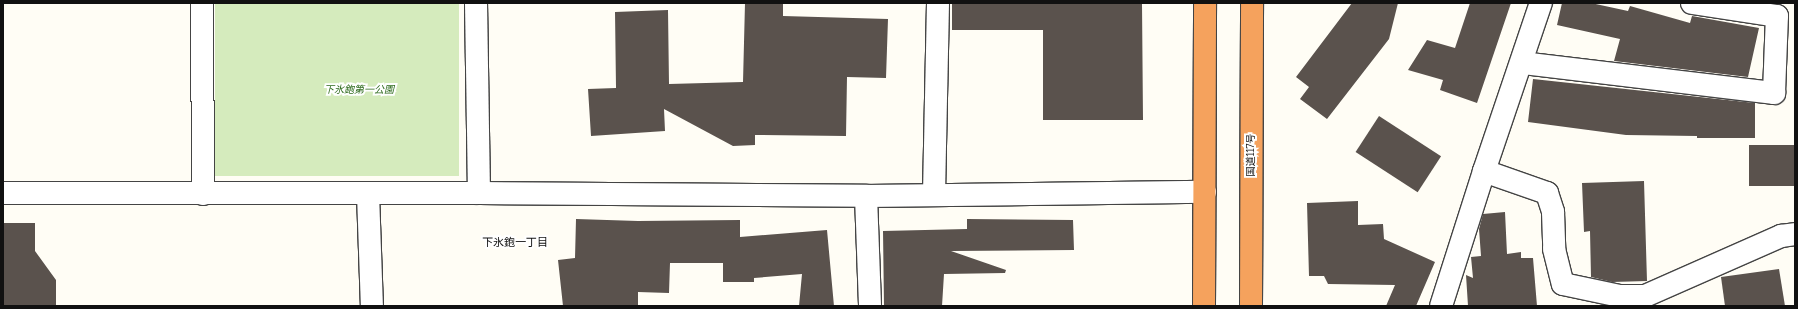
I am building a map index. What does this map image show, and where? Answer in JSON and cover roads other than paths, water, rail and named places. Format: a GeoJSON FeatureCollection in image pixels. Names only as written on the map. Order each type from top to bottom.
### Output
{"type":"FeatureCollection","features":[{"type":"Feature","properties":{"kind":"highway"},"geometry":{"type":"LineString","coordinates":[[1204,306],[1205,3]]}},
{"type":"Feature","properties":{"kind":"highway","name":"国道117号"},"geometry":{"type":"LineString","coordinates":[[1251,306],[1252,3]]}},
{"type":"Feature","properties":{"kind":"street"},"geometry":{"type":"LineString","coordinates":[[202,3],[203,194]]}},
{"type":"Feature","properties":{"kind":"street"},"geometry":{"type":"LineString","coordinates":[[476,3],[479,193]]}},
{"type":"Feature","properties":{"kind":"street"},"geometry":{"type":"LineString","coordinates":[[934,194],[938,3]]}},
{"type":"Feature","properties":{"kind":"street"},"geometry":{"type":"LineString","coordinates":[[1440,306],[1484,171],[1542,3]]}},
{"type":"Feature","properties":{"kind":"street"},"geometry":{"type":"LineString","coordinates":[[1522,63],[1774,93],[1778,16],[1692,3]]}},
{"type":"Feature","properties":{"kind":"street"},"geometry":{"type":"LineString","coordinates":[[1484,171],[1547,193],[1553,212],[1554,250],[1563,284],[1620,296],[1645,296],[1781,236],[1795,234]]}},
{"type":"Feature","properties":{"kind":"street"},"geometry":{"type":"LineString","coordinates":[[3,193],[479,193],[866,196],[1205,192]]}},
{"type":"Feature","properties":{"kind":"street"},"geometry":{"type":"LineString","coordinates":[[368,194],[372,306]]}},
{"type":"Feature","properties":{"kind":"street"},"geometry":{"type":"LineString","coordinates":[[866,196],[870,306]]}},
{"type":"Feature","properties":{"kind":"district","name":"下氷鉋一丁目"},"geometry":{"type":"Point","coordinates":[515,243]}},
{"type":"Feature","properties":{"kind":"park label","name":"下氷鉋第一公園"},"geometry":{"type":"Point","coordinates":[359,91]}}]}
